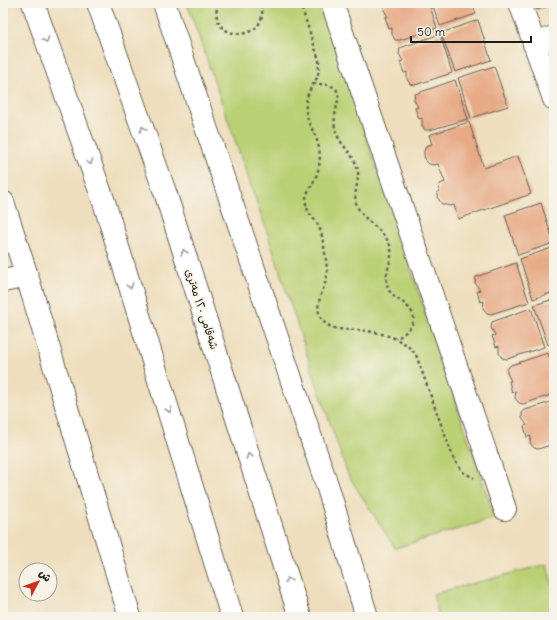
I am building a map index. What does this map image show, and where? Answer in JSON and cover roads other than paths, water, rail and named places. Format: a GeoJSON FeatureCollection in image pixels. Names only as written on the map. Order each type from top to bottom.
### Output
{"type":"FeatureCollection","features":[{"type":"Feature","properties":{"kind":"main road"},"geometry":{"type":"LineString","coordinates":[[33,3],[104,202],[232,617]]}},
{"type":"Feature","properties":{"kind":"main road","name":"شەقامی ١٢٠ مەتری"},"geometry":{"type":"LineString","coordinates":[[98,3],[165,192],[300,617]]}},
{"type":"Feature","properties":{"kind":"main road"},"geometry":{"type":"LineString","coordinates":[[111,37],[116,3]]}},
{"type":"Feature","properties":{"kind":"main road"},"geometry":{"type":"LineString","coordinates":[[164,3],[328,488],[367,617]]}},
{"type":"Feature","properties":{"kind":"main road"},"geometry":{"type":"LineString","coordinates":[[332,3],[505,509]]}},
{"type":"Feature","properties":{"kind":"main road"},"geometry":{"type":"LineString","coordinates":[[520,3],[544,40],[554,99]]}},
{"type":"Feature","properties":{"kind":"main road"},"geometry":{"type":"LineString","coordinates":[[3,202],[27,276],[130,617]]}},
{"type":"Feature","properties":{"kind":"main road"},"geometry":{"type":"LineString","coordinates":[[3,281],[27,276]]}},
{"type":"Feature","properties":{"kind":"main road"},"geometry":{"type":"LineString","coordinates":[[221,579],[226,617]]}}]}
